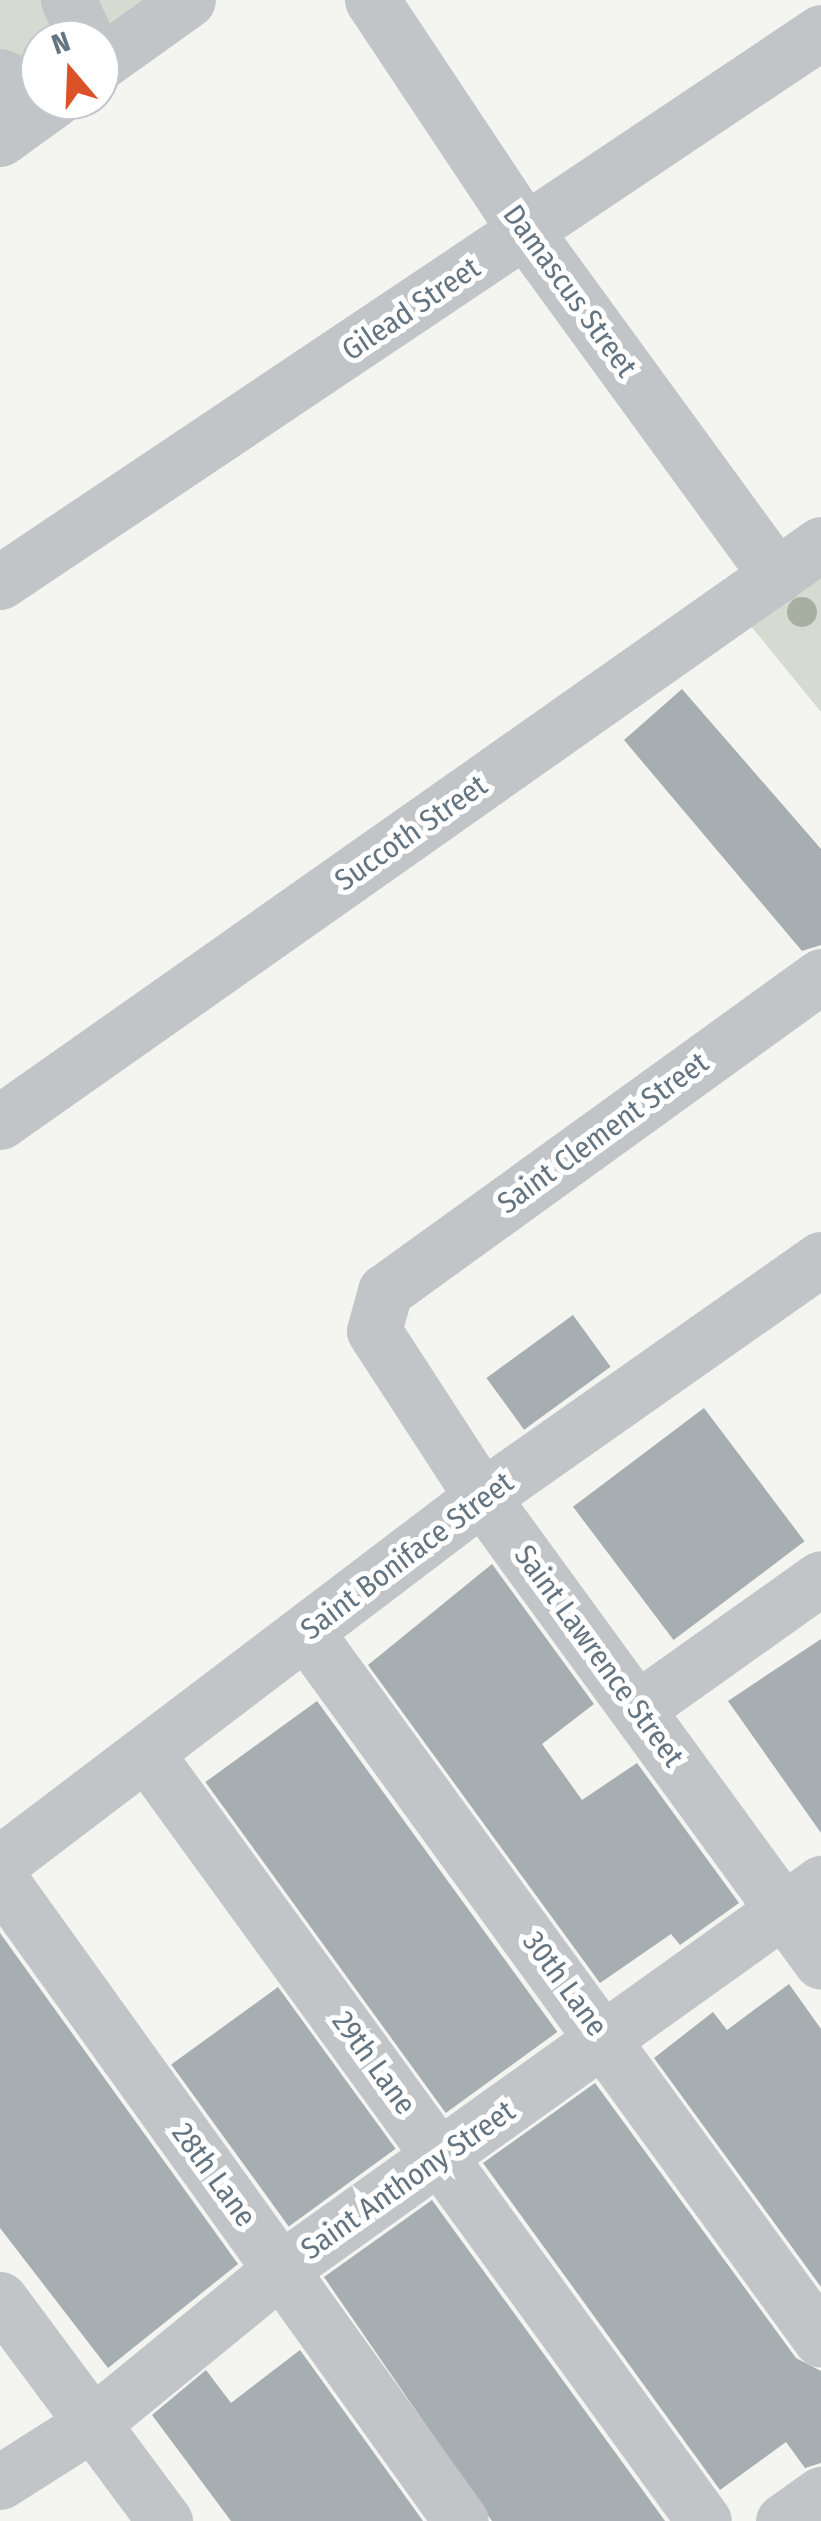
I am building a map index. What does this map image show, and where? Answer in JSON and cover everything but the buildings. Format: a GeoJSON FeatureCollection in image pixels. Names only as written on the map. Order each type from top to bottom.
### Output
{"type":"FeatureCollection","features":[{"type":"Feature","properties":{"kind":"street"},"geometry":{"type":"LineString","coordinates":[[120,48],[188,0]]}},
{"type":"Feature","properties":{"kind":"street","name":"Damascus Street"},"geometry":{"type":"LineString","coordinates":[[372,0],[526,232],[777,576]]}},
{"type":"Feature","properties":{"kind":"street","name":"Gilead Street"},"geometry":{"type":"LineString","coordinates":[[0,582],[821,32]]}},
{"type":"Feature","properties":{"kind":"street"},"geometry":{"type":"LineString","coordinates":[[0,139],[26,120]]}},
{"type":"Feature","properties":{"kind":"street","name":"Succoth Street"},"geometry":{"type":"LineString","coordinates":[[0,1122],[821,544]]}},
{"type":"Feature","properties":{"kind":"street","name":"Saint Clement Street"},"geometry":{"type":"LineString","coordinates":[[385,1291],[821,976]]}},
{"type":"Feature","properties":{"kind":"street","name":"Saint Boniface Street"},"geometry":{"type":"LineString","coordinates":[[0,1863],[482,1497],[821,1259]]}},
{"type":"Feature","properties":{"kind":"street","name":"Saint Lawrence Street"},"geometry":{"type":"LineString","coordinates":[[385,1291],[374,1331],[385,1359],[638,1708],[802,1897],[821,1962]]}},
{"type":"Feature","properties":{"kind":"street"},"geometry":{"type":"LineString","coordinates":[[638,1708],[821,1578]]}},
{"type":"Feature","properties":{"kind":"street","name":"30th Lane"},"geometry":{"type":"LineString","coordinates":[[306,1632],[821,2340]]}},
{"type":"Feature","properties":{"kind":"street","name":"29th Lane"},"geometry":{"type":"LineString","coordinates":[[146,1753],[704,2521]]}},
{"type":"Feature","properties":{"kind":"street","name":"28th Lane"},"geometry":{"type":"LineString","coordinates":[[0,1879],[461,2521]]}},
{"type":"Feature","properties":{"kind":"street","name":"Saint Anthony Street"},"geometry":{"type":"LineString","coordinates":[[0,2482],[93,2423],[281,2269],[443,2158],[802,1897]]}},
{"type":"Feature","properties":{"kind":"street"},"geometry":{"type":"LineString","coordinates":[[0,2299],[165,2521]]}},
{"type":"Feature","properties":{"kind":"street"},"geometry":{"type":"LineString","coordinates":[[783,2521],[821,2494]]}},
{"type":"Feature","properties":{"kind":"shaded area"},"geometry":{"type":"Polygon","coordinates":[[[0,0],[142,0],[114,20],[20,20],[20,86],[0,100],[0,0]]]}},
{"type":"Feature","properties":{"kind":"shaded area"},"geometry":{"type":"Polygon","coordinates":[[[821,563],[821,712],[746,620],[821,563]]]}}]}
